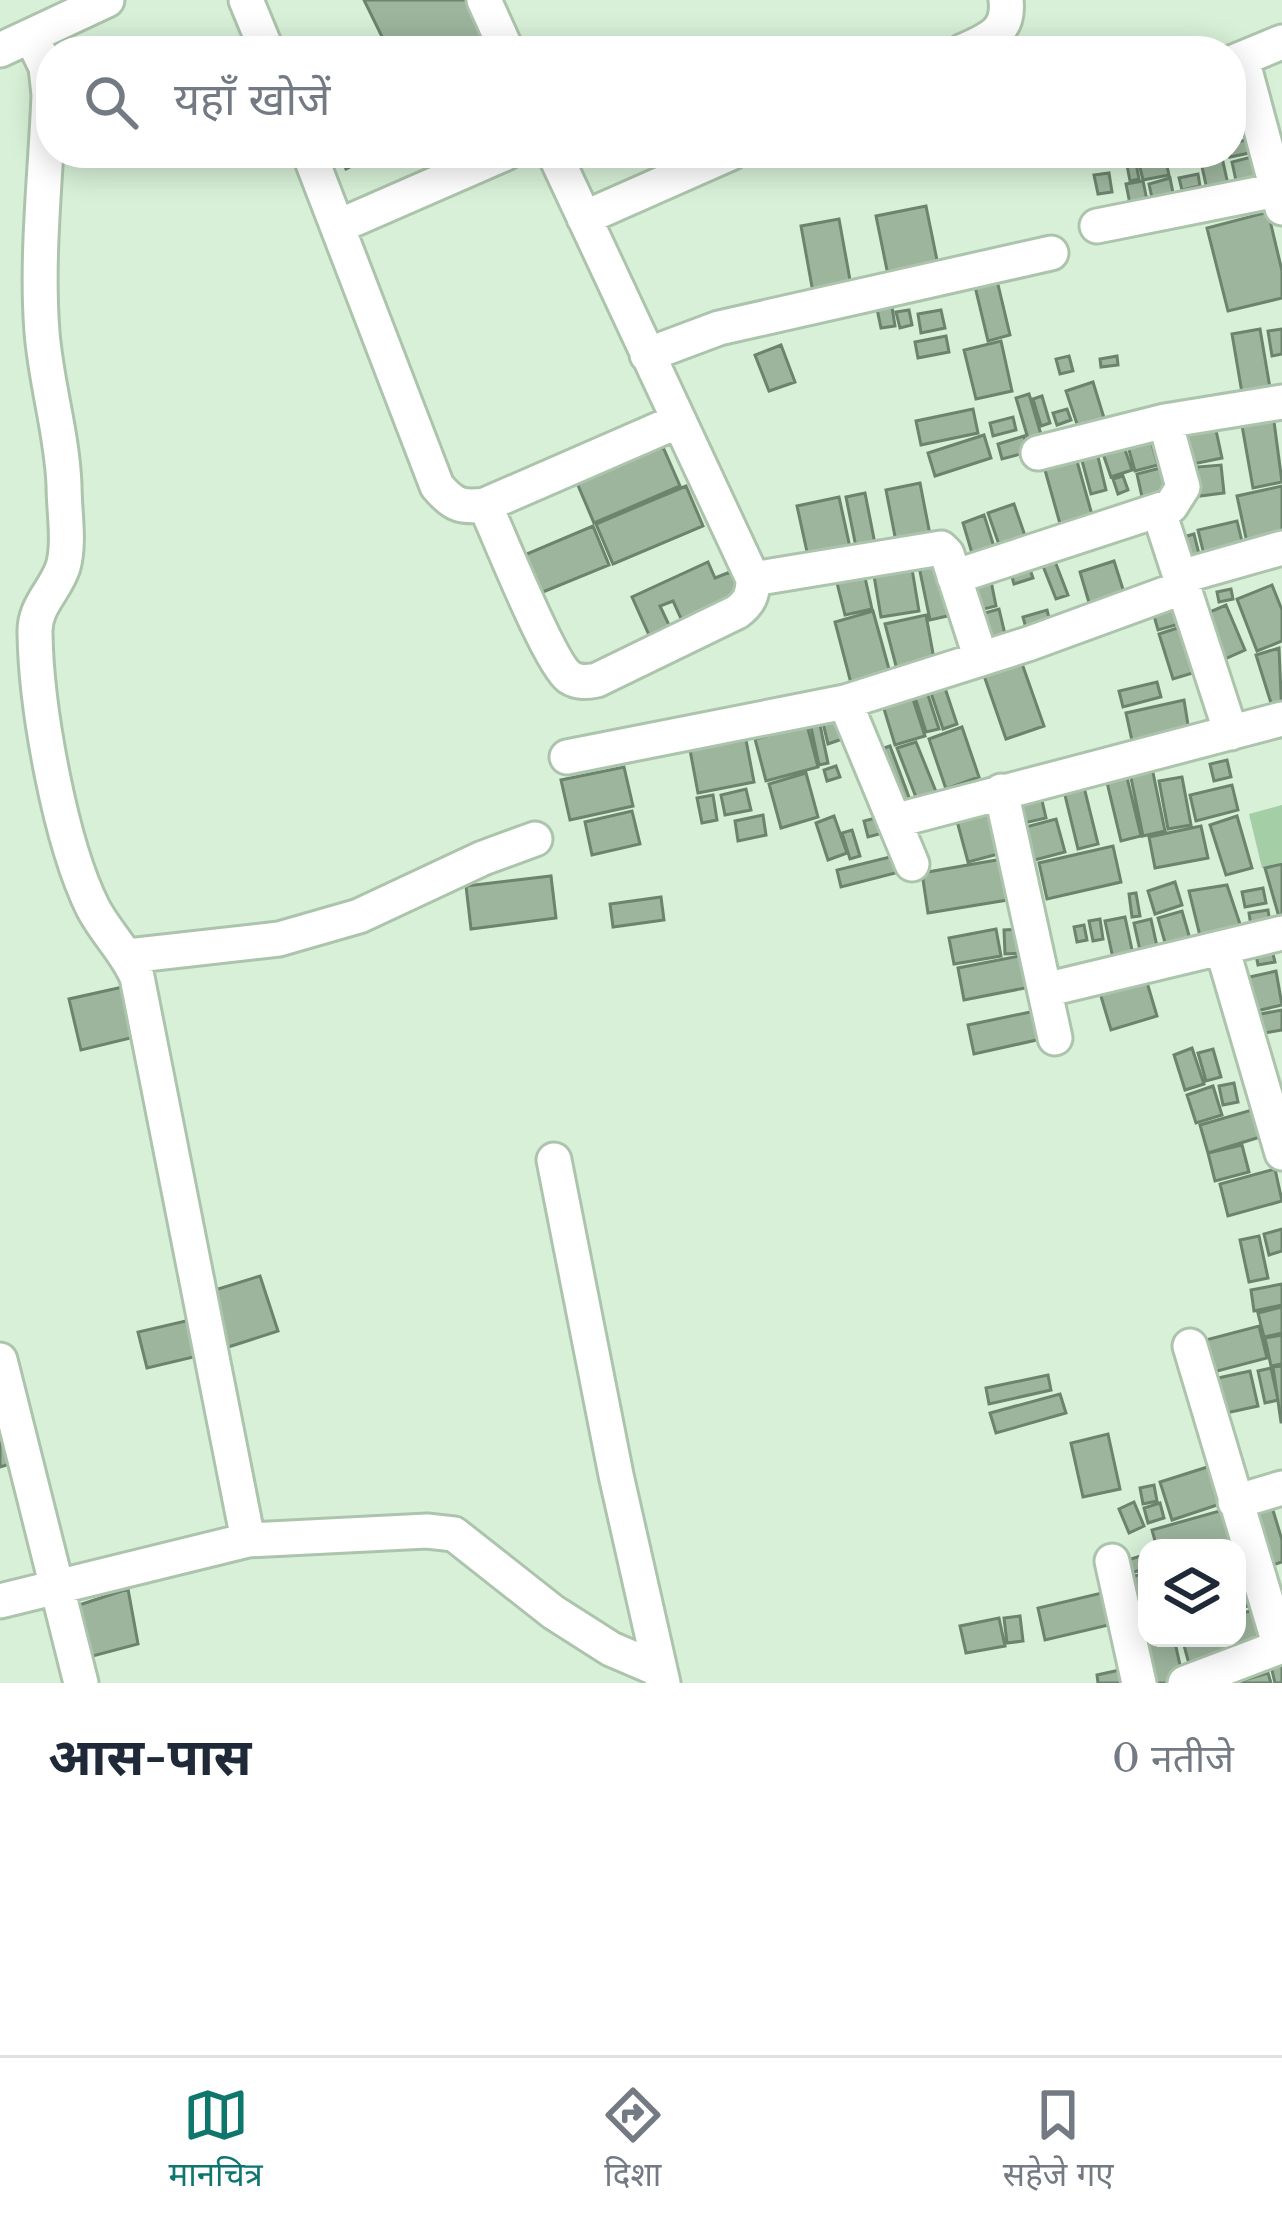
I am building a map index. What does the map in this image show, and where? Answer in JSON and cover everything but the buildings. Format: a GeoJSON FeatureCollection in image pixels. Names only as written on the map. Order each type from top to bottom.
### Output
{"type":"FeatureCollection","features":[{"type":"Feature","properties":{"kind":"street"},"geometry":{"type":"LineString","coordinates":[[0,50],[107,0]]}},
{"type":"Feature","properties":{"kind":"street"},"geometry":{"type":"LineString","coordinates":[[246,0],[261,36]]}},
{"type":"Feature","properties":{"kind":"street"},"geometry":{"type":"LineString","coordinates":[[484,0],[500,36]]}},
{"type":"Feature","properties":{"kind":"street"},"geometry":{"type":"LineString","coordinates":[[990,36],[1001,30],[1008,16],[1006,0]]}},
{"type":"Feature","properties":{"kind":"street"},"geometry":{"type":"LineString","coordinates":[[31,36],[36,47]]}},
{"type":"Feature","properties":{"kind":"street"},"geometry":{"type":"LineString","coordinates":[[1246,57],[1282,42]]}},
{"type":"Feature","properties":{"kind":"street"},"geometry":{"type":"LineString","coordinates":[[1097,226],[1279,199],[1246,93]]}},
{"type":"Feature","properties":{"kind":"street"},"geometry":{"type":"LineString","coordinates":[[47,168],[42,328],[49,390],[63,450],[65,531],[65,561],[41,602],[34,628],[50,761],[77,868],[94,908],[137,977],[248,1540]]}},
{"type":"Feature","properties":{"kind":"street"},"geometry":{"type":"LineString","coordinates":[[315,168],[437,486],[449,501],[462,508],[485,505],[678,421]]}},
{"type":"Feature","properties":{"kind":"street"},"geometry":{"type":"LineString","coordinates":[[339,226],[472,168]]}},
{"type":"Feature","properties":{"kind":"street"},"geometry":{"type":"LineString","coordinates":[[485,505],[550,649],[568,676],[583,682],[597,680],[736,612],[753,591],[753,579],[561,168]]}},
{"type":"Feature","properties":{"kind":"street"},"geometry":{"type":"LineString","coordinates":[[584,218],[697,168]]}},
{"type":"Feature","properties":{"kind":"street"},"geometry":{"type":"LineString","coordinates":[[647,355],[719,328],[1051,253]]}},
{"type":"Feature","properties":{"kind":"street"},"geometry":{"type":"LineString","coordinates":[[1038,452],[1165,421],[1282,402]]}},
{"type":"Feature","properties":{"kind":"street"},"geometry":{"type":"LineString","coordinates":[[954,577],[1160,512],[1178,499],[1183,487],[1165,421]]}},
{"type":"Feature","properties":{"kind":"street"},"geometry":{"type":"LineString","coordinates":[[1160,512],[1231,733]]}},
{"type":"Feature","properties":{"kind":"street"},"geometry":{"type":"LineString","coordinates":[[753,579],[941,548],[947,554],[981,659]]}},
{"type":"Feature","properties":{"kind":"street"},"geometry":{"type":"LineString","coordinates":[[567,757],[845,702],[981,659],[1282,548]]}},
{"type":"Feature","properties":{"kind":"street"},"geometry":{"type":"LineString","coordinates":[[845,702],[912,864]]}},
{"type":"Feature","properties":{"kind":"street"},"geometry":{"type":"LineString","coordinates":[[894,821],[1282,719]]}},
{"type":"Feature","properties":{"kind":"street"},"geometry":{"type":"LineString","coordinates":[[1001,791],[1055,1038]]}},
{"type":"Feature","properties":{"kind":"street"},"geometry":{"type":"LineString","coordinates":[[128,956],[207,950],[319,928],[359,916],[536,839]]}},
{"type":"Feature","properties":{"kind":"street"},"geometry":{"type":"LineString","coordinates":[[1045,991],[1282,933]]}},
{"type":"Feature","properties":{"kind":"street"},"geometry":{"type":"LineString","coordinates":[[1222,948],[1282,1153]]}},
{"type":"Feature","properties":{"kind":"street"},"geometry":{"type":"LineString","coordinates":[[554,1160],[661,1677]]}},
{"type":"Feature","properties":{"kind":"street"},"geometry":{"type":"LineString","coordinates":[[1185,1683],[1281,1646],[1190,1346]]}},
{"type":"Feature","properties":{"kind":"street"},"geometry":{"type":"LineString","coordinates":[[0,1360],[81,1683]]}},
{"type":"Feature","properties":{"kind":"street"},"geometry":{"type":"LineString","coordinates":[[1235,1502],[1282,1488]]}},
{"type":"Feature","properties":{"kind":"street"},"geometry":{"type":"LineString","coordinates":[[0,1601],[248,1540],[427,1531],[454,1534],[553,1612],[661,1677]]}},
{"type":"Feature","properties":{"kind":"street"},"geometry":{"type":"LineString","coordinates":[[1112,1562],[1138,1683]]}},
{"type":"Feature","properties":{"kind":"green space"},"geometry":{"type":"Polygon","coordinates":[[[1282,805],[1282,862],[1262,868],[1249,814],[1282,805]]]}}]}
